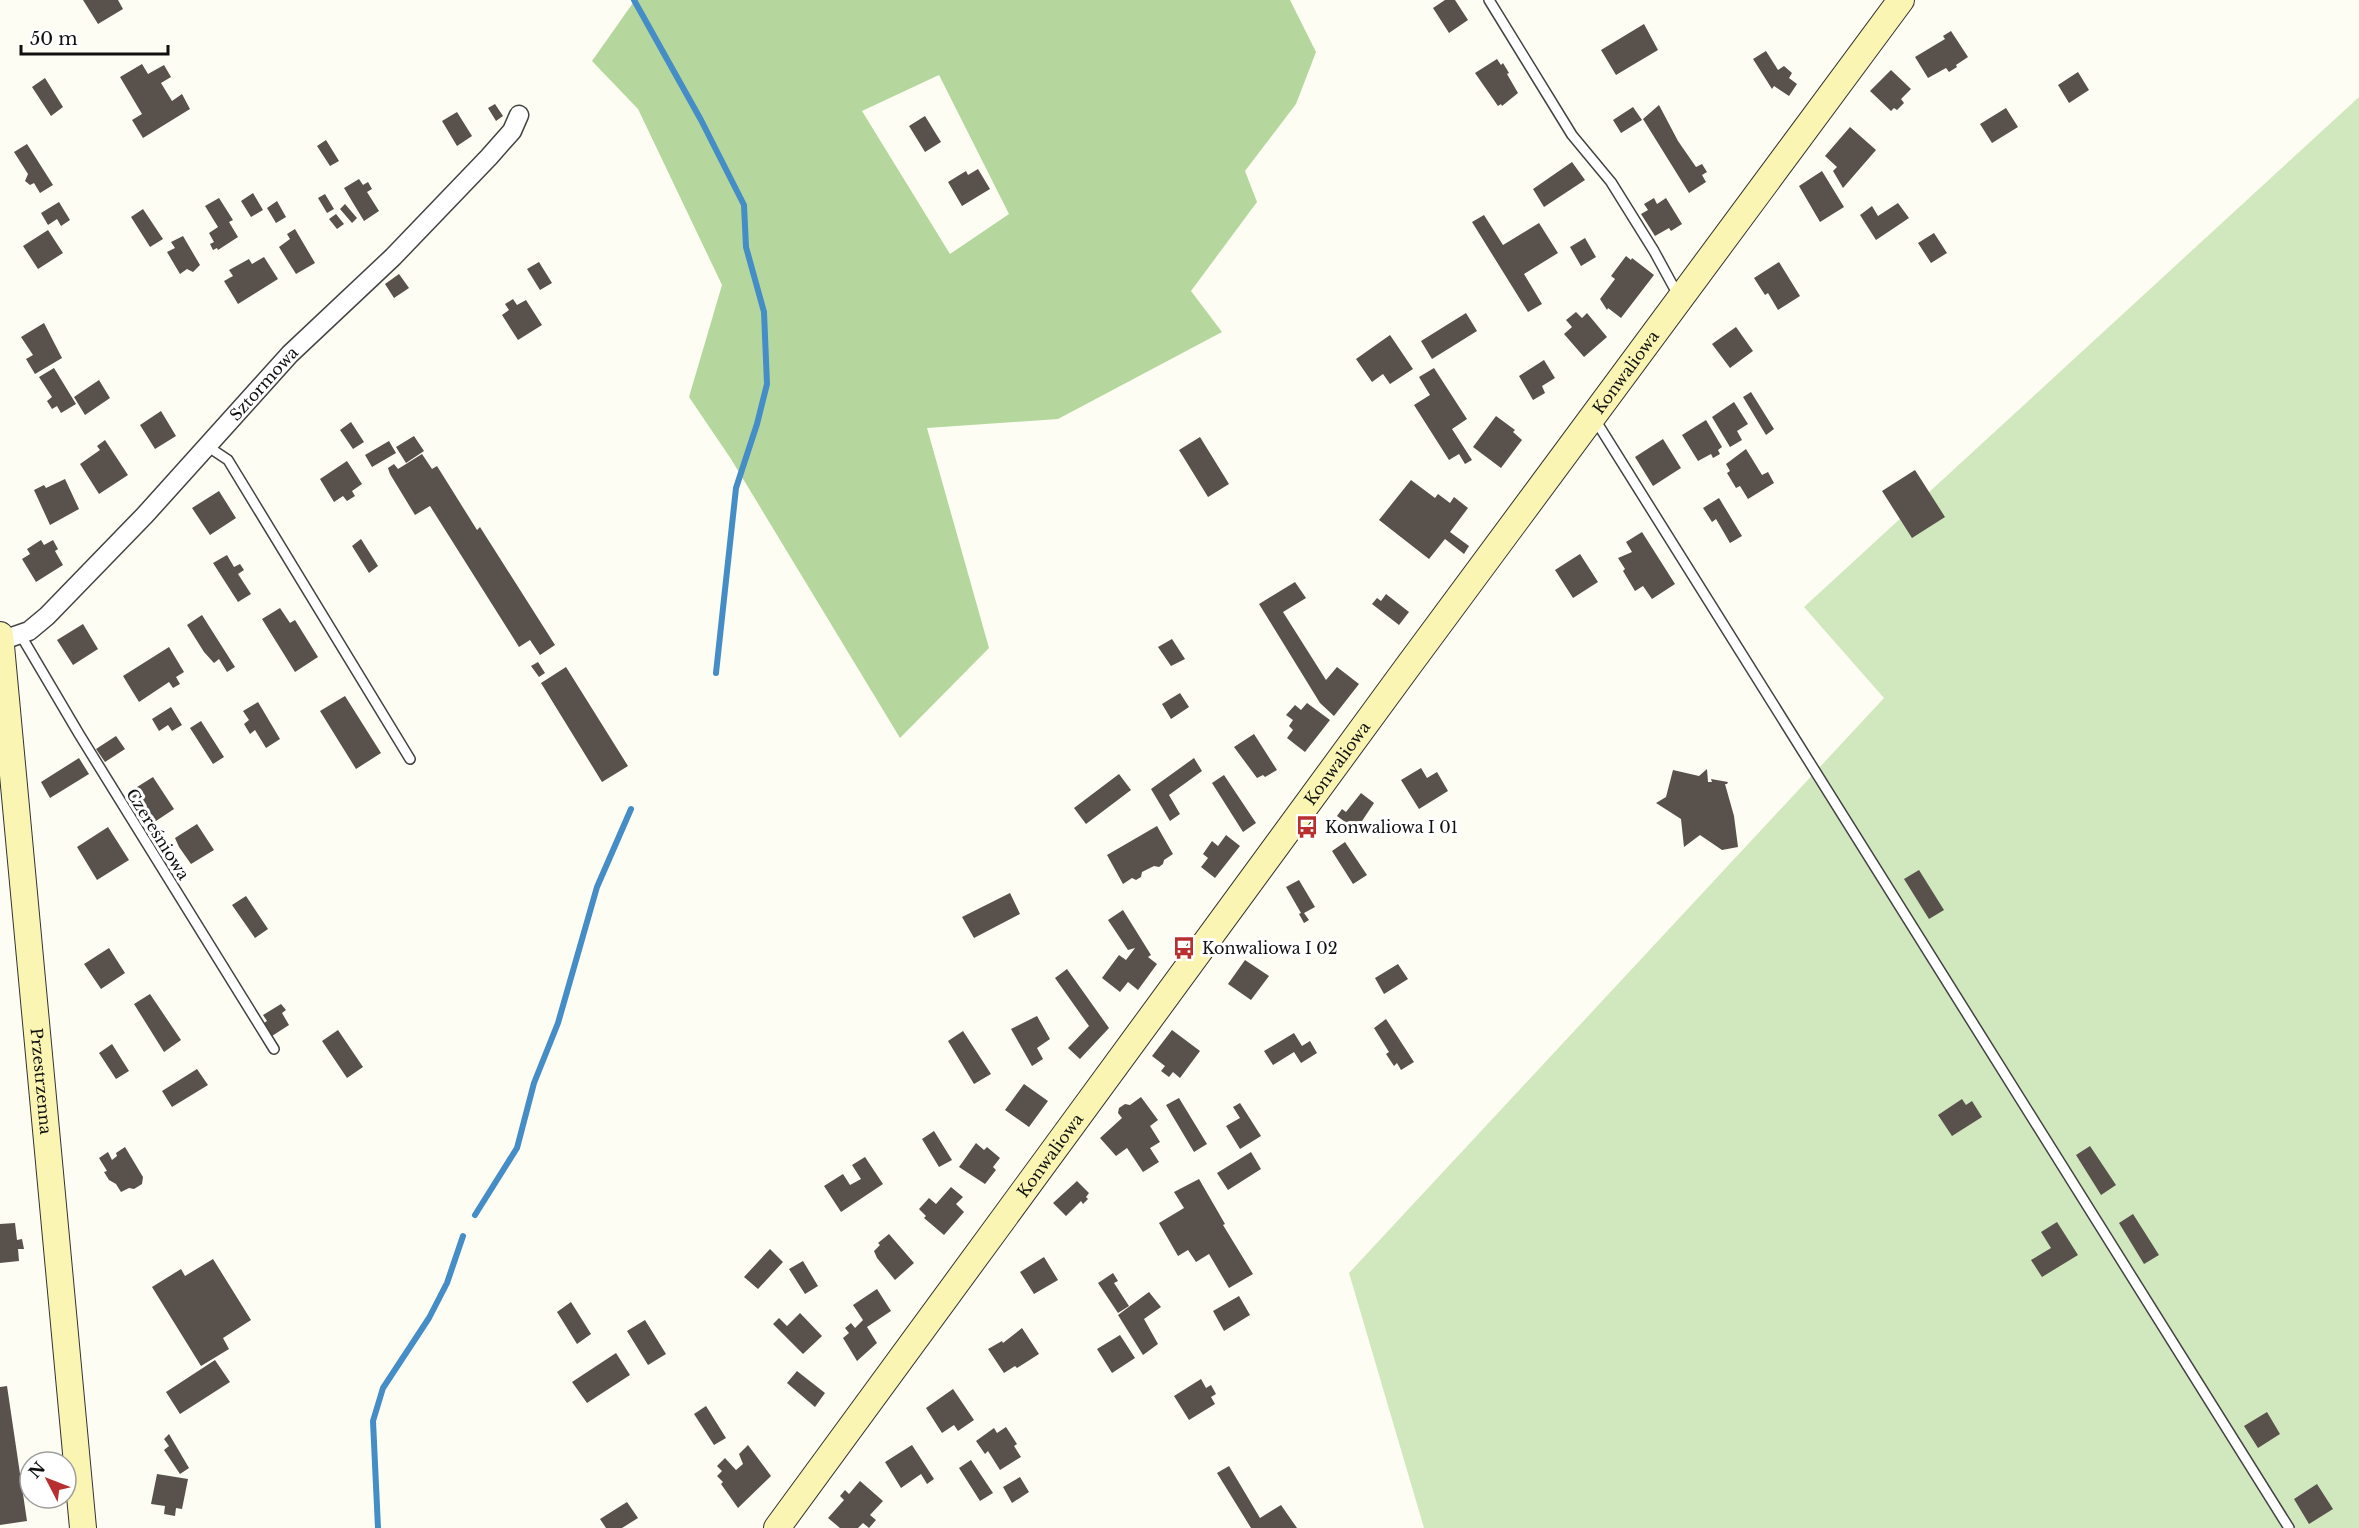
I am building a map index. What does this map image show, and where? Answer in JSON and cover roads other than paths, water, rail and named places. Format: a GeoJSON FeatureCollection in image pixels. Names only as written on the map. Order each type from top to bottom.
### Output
{"type":"FeatureCollection","features":[{"type":"Feature","properties":{"kind":"street","name":"Konwaliowa"},"geometry":{"type":"LineString","coordinates":[[777,1528],[1901,0]]}},
{"type":"Feature","properties":{"kind":"street","name":"Sztormowa"},"geometry":{"type":"LineString","coordinates":[[7,637],[29,631],[47,616],[145,515],[290,354],[393,257],[489,157],[512,131],[519,115]]}},
{"type":"Feature","properties":{"kind":"street","name":"Przestrzenna"},"geometry":{"type":"LineString","coordinates":[[7,637],[2,672],[83,1528]]}},
{"type":"Feature","properties":{"kind":"lane"},"geometry":{"type":"LineString","coordinates":[[1489,0],[1572,135],[1618,192],[1680,298]]}},
{"type":"Feature","properties":{"kind":"lane"},"geometry":{"type":"LineString","coordinates":[[1593,416],[2289,1528]]}},
{"type":"Feature","properties":{"kind":"lane"},"geometry":{"type":"LineString","coordinates":[[207,446],[228,460],[410,759]]}},
{"type":"Feature","properties":{"kind":"lane","name":"Czereśniowa"},"geometry":{"type":"LineString","coordinates":[[7,637],[79,734],[274,1049]]}},
{"type":"Feature","properties":{"kind":"waterway"},"geometry":{"type":"LineString","coordinates":[[634,0],[701,120],[744,205],[746,247],[764,312],[767,384],[757,424],[736,488],[716,673]]}},
{"type":"Feature","properties":{"kind":"waterway"},"geometry":{"type":"LineString","coordinates":[[475,1215],[517,1148],[534,1083],[558,1023],[597,887],[631,809]]}},
{"type":"Feature","properties":{"kind":"waterway"},"geometry":{"type":"LineString","coordinates":[[378,1528],[373,1421],[383,1388],[429,1318],[447,1283],[463,1236]]}},
{"type":"Feature","properties":{"kind":"place","name":"Konwaliowa I 01"},"geometry":{"type":"Point","coordinates":[1307,827]}},
{"type":"Feature","properties":{"kind":"place","name":"Konwaliowa I 02"},"geometry":{"type":"Point","coordinates":[1184,948]}}]}
